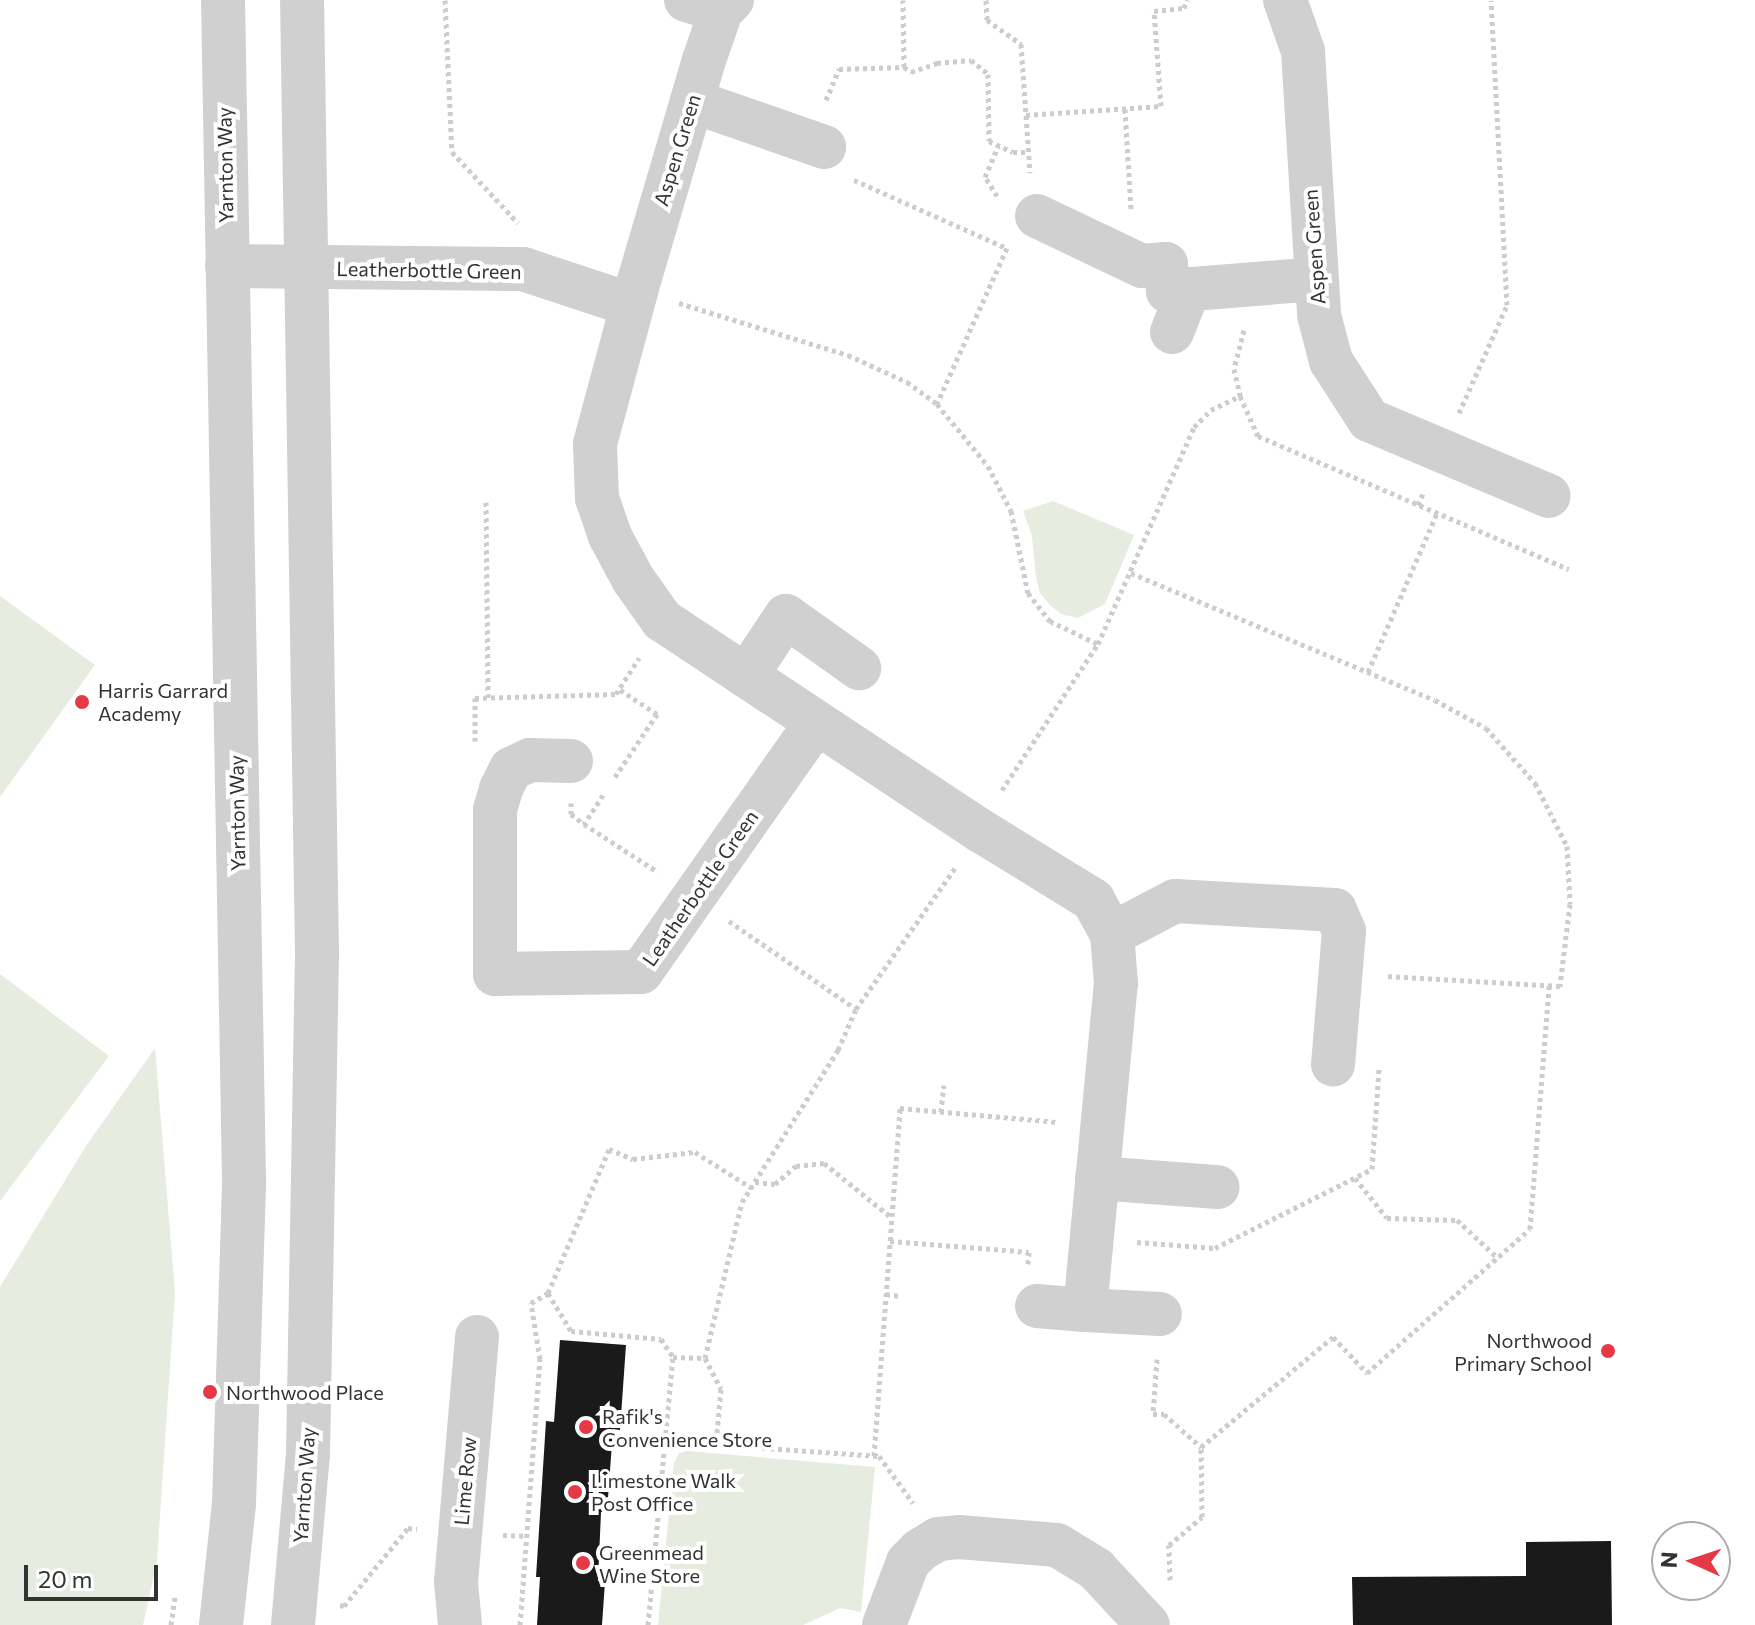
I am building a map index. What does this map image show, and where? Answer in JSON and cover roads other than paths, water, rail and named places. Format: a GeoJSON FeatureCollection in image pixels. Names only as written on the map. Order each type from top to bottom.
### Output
{"type":"FeatureCollection","features":[{"type":"Feature","properties":{"kind":"street","name":"Yarnton Way"},"geometry":{"type":"LineString","coordinates":[[221,1625],[234,1504],[244,1179],[223,0]]}},
{"type":"Feature","properties":{"kind":"street","name":"Yarnton Way"},"geometry":{"type":"LineString","coordinates":[[302,0],[317,953],[308,1454],[311,1614]]}},
{"type":"Feature","properties":{"kind":"street","name":"Aspen Green"},"geometry":{"type":"LineString","coordinates":[[1285,0],[1303,51],[1319,315],[1331,361],[1369,420],[1549,496]]}},
{"type":"Feature","properties":{"kind":"street","name":"Aspen Green"},"geometry":{"type":"LineString","coordinates":[[634,296],[692,101],[713,4]]}},
{"type":"Feature","properties":{"kind":"street"},"geometry":{"type":"LineString","coordinates":[[692,101],[816,145]]}},
{"type":"Feature","properties":{"kind":"street"},"geometry":{"type":"LineString","coordinates":[[1021,211],[1142,266],[1166,264],[1168,291],[1316,279]]}},
{"type":"Feature","properties":{"kind":"street","name":"Leatherbottle Green"},"geometry":{"type":"LineString","coordinates":[[227,266],[523,269],[556,280],[634,296]]}},
{"type":"Feature","properties":{"kind":"street"},"geometry":{"type":"LineString","coordinates":[[1172,332],[1189,289]]}},
{"type":"Feature","properties":{"kind":"street"},"geometry":{"type":"LineString","coordinates":[[634,296],[595,444],[597,498],[610,536],[633,579],[662,620],[978,829],[1093,900],[1112,934],[1116,983],[1085,1310]]}},
{"type":"Feature","properties":{"kind":"street"},"geometry":{"type":"LineString","coordinates":[[746,676],[786,616],[859,668]]}},
{"type":"Feature","properties":{"kind":"street","name":"Leatherbottle Green"},"geometry":{"type":"LineString","coordinates":[[571,761],[530,760],[511,769],[501,789],[495,810],[495,974],[641,972],[816,723]]}},
{"type":"Feature","properties":{"kind":"street"},"geometry":{"type":"LineString","coordinates":[[1112,934],[1175,901],[1335,910],[1344,931],[1333,1065]]}},
{"type":"Feature","properties":{"kind":"street"},"geometry":{"type":"LineString","coordinates":[[1097,1178],[1218,1187]]}},
{"type":"Feature","properties":{"kind":"street"},"geometry":{"type":"LineString","coordinates":[[1032,1292],[1085,1310],[1160,1314]]}},
{"type":"Feature","properties":{"kind":"street","name":"Lime Row"},"geometry":{"type":"LineString","coordinates":[[460,1625],[456,1582],[477,1337]]}},
{"type":"Feature","properties":{"kind":"street"},"geometry":{"type":"LineString","coordinates":[[884,1625],[908,1562],[938,1539],[959,1537],[1057,1545],[1159,1607]]}},
{"type":"Feature","properties":{"kind":"place","name":"Harris Garrard Academy"},"geometry":{"type":"Point","coordinates":[82,702]}},
{"type":"Feature","properties":{"kind":"place","name":"Northwood Primary School"},"geometry":{"type":"Point","coordinates":[1608,1351]}},
{"type":"Feature","properties":{"kind":"place","name":"Northwood Place"},"geometry":{"type":"Point","coordinates":[210,1392]}},
{"type":"Feature","properties":{"kind":"place","name":"Rafik's Convenience Store"},"geometry":{"type":"Point","coordinates":[586,1427]}},
{"type":"Feature","properties":{"kind":"place","name":"Limestone Walk Post Office"},"geometry":{"type":"Point","coordinates":[575,1492]}},
{"type":"Feature","properties":{"kind":"place","name":"Greenmead Wine Store"},"geometry":{"type":"Point","coordinates":[583,1563]}}]}
